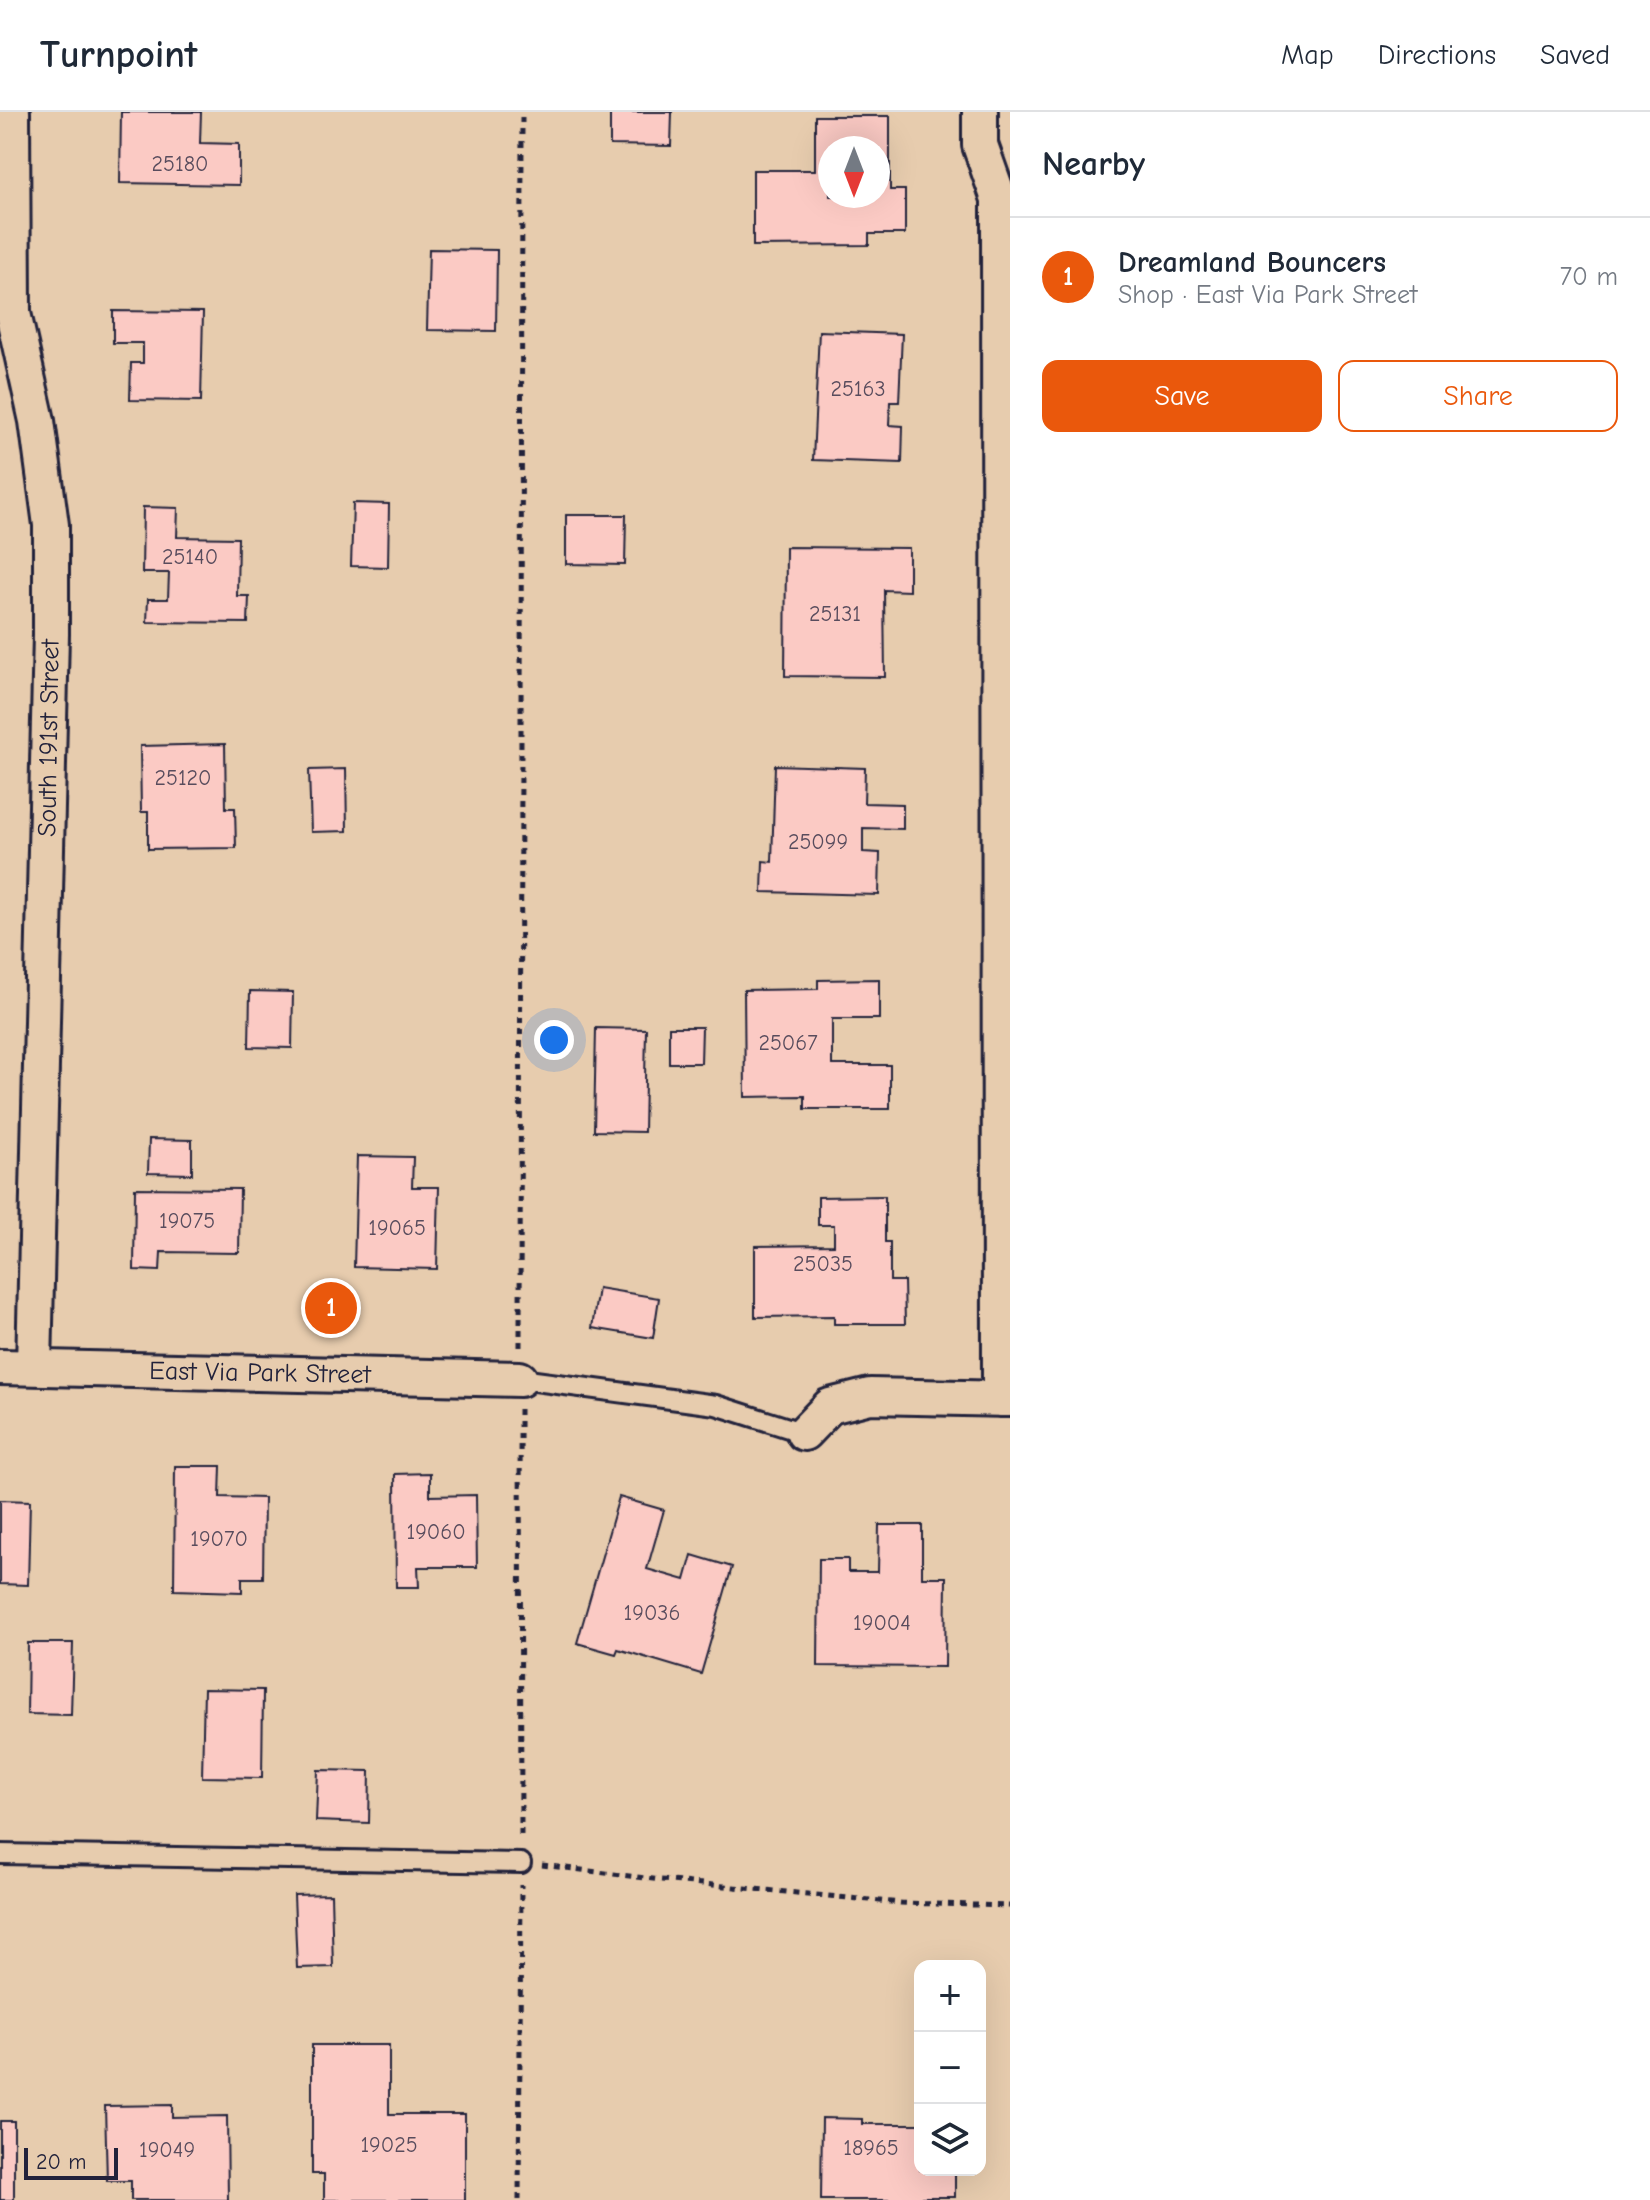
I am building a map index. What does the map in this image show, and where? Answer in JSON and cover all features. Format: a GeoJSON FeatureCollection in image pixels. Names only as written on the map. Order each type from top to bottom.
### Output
{"type":"FeatureCollection","features":[{"type":"Feature","properties":{"kind":"street","name":"South 191st Street"},"geometry":{"type":"LineString","coordinates":[[12,112],[13,313],[37,421],[51,525],[34,1367]]}},
{"type":"Feature","properties":{"kind":"street"},"geometry":{"type":"LineString","coordinates":[[804,1433],[830,1406],[870,1396],[1005,1399],[1005,186],[980,145],[980,112]]}},
{"type":"Feature","properties":{"kind":"street","name":"East Via Park Street"},"geometry":{"type":"LineString","coordinates":[[0,1367],[520,1379]]}},
{"type":"Feature","properties":{"kind":"lane"},"geometry":{"type":"LineString","coordinates":[[520,1379],[716,1405],[804,1433]]}},
{"type":"Feature","properties":{"kind":"lane"},"geometry":{"type":"LineString","coordinates":[[0,1854],[521,1863]]}},
{"type":"Feature","properties":{"kind":"path"},"geometry":{"type":"LineString","coordinates":[[519,2200],[522,112]]}},
{"type":"Feature","properties":{"kind":"path"},"geometry":{"type":"LineString","coordinates":[[521,1863],[901,1903],[1010,1906]]}},
{"type":"Feature","properties":{"kind":"building"},"geometry":{"type":"Polygon","coordinates":[[[121,112],[201,112],[200,143],[239,144],[239,185],[120,183],[121,112]]]}},
{"type":"Feature","properties":{"kind":"building"},"geometry":{"type":"Polygon","coordinates":[[[610,112],[672,112],[671,146],[610,145],[610,112]]]}},
{"type":"Feature","properties":{"kind":"building"},"geometry":{"type":"Polygon","coordinates":[[[815,116],[890,116],[890,136],[818,136],[818,208],[890,208],[890,190],[905,190],[905,234],[869,234],[869,245],[753,246],[753,170],[815,170],[815,116]]]}},
{"type":"Feature","properties":{"kind":"building"},"geometry":{"type":"Polygon","coordinates":[[[429,249],[497,250],[496,331],[427,330],[429,249]]]}},
{"type":"Feature","properties":{"kind":"building"},"geometry":{"type":"Polygon","coordinates":[[[113,311],[203,312],[201,401],[130,400],[131,363],[143,363],[143,343],[113,343],[113,311]]]}},
{"type":"Feature","properties":{"kind":"building"},"geometry":{"type":"Polygon","coordinates":[[[819,331],[902,334],[899,402],[890,402],[889,425],[903,426],[902,463],[813,460],[819,331]]]}},
{"type":"Feature","properties":{"kind":"building"},"geometry":{"type":"Polygon","coordinates":[[[353,503],[389,504],[388,567],[351,566],[353,503]]]}},
{"type":"Feature","properties":{"kind":"building"},"geometry":{"type":"Polygon","coordinates":[[[143,507],[178,508],[177,537],[238,538],[237,596],[249,596],[248,623],[147,622],[148,599],[168,599],[169,573],[142,573],[143,507]]]}},
{"type":"Feature","properties":{"kind":"building"},"geometry":{"type":"Polygon","coordinates":[[[566,515],[626,515],[625,565],[566,564],[566,515]]]}},
{"type":"Feature","properties":{"kind":"building"},"geometry":{"type":"Polygon","coordinates":[[[786,547],[909,548],[909,591],[884,590],[885,677],[785,676],[786,547]]]}},
{"type":"Feature","properties":{"kind":"building"},"geometry":{"type":"Polygon","coordinates":[[[225,744],[226,808],[235,808],[236,848],[148,849],[148,812],[141,812],[140,746],[225,744]]]}},
{"type":"Feature","properties":{"kind":"building"},"geometry":{"type":"Polygon","coordinates":[[[775,765],[865,768],[864,803],[903,804],[903,829],[863,828],[863,852],[880,853],[879,895],[762,892],[763,861],[772,862],[775,765]]]}},
{"type":"Feature","properties":{"kind":"building"},"geometry":{"type":"Polygon","coordinates":[[[346,769],[347,831],[311,832],[309,770],[346,769]]]}},
{"type":"Feature","properties":{"kind":"building"},"geometry":{"type":"Polygon","coordinates":[[[879,979],[879,1019],[832,1019],[832,1065],[890,1065],[890,1109],[805,1109],[805,1096],[745,1097],[744,990],[818,989],[818,980],[879,979]]]}},
{"type":"Feature","properties":{"kind":"building"},"geometry":{"type":"Polygon","coordinates":[[[250,991],[293,992],[292,1048],[249,1047],[250,991]]]}},
{"type":"Feature","properties":{"kind":"building"},"geometry":{"type":"Polygon","coordinates":[[[669,1027],[702,1027],[701,1063],[669,1063],[669,1027]]]}},
{"type":"Feature","properties":{"kind":"building"},"geometry":{"type":"Polygon","coordinates":[[[596,1028],[646,1029],[644,1132],[594,1131],[596,1028]]]}},
{"type":"Feature","properties":{"kind":"building"},"geometry":{"type":"Polygon","coordinates":[[[149,1139],[192,1140],[192,1174],[148,1173],[149,1139]]]}},
{"type":"Feature","properties":{"kind":"building"},"geometry":{"type":"Polygon","coordinates":[[[357,1156],[413,1157],[412,1187],[439,1187],[437,1269],[354,1267],[357,1156]]]}},
{"type":"Feature","properties":{"kind":"building"},"geometry":{"type":"Polygon","coordinates":[[[135,1188],[240,1189],[239,1253],[161,1252],[160,1271],[134,1270],[135,1188]]]}},
{"type":"Feature","properties":{"kind":"building"},"geometry":{"type":"Polygon","coordinates":[[[885,1196],[885,1242],[890,1242],[890,1281],[904,1281],[905,1324],[834,1324],[834,1316],[755,1317],[755,1246],[834,1245],[834,1225],[818,1225],[818,1197],[885,1196]]]}},
{"type":"Feature","properties":{"kind":"building"},"geometry":{"type":"Polygon","coordinates":[[[598,1288],[659,1298],[653,1338],[592,1328],[598,1288]]]}},
{"type":"Feature","properties":{"kind":"building"},"geometry":{"type":"Polygon","coordinates":[[[175,1466],[221,1466],[220,1497],[264,1498],[263,1578],[242,1578],[242,1592],[174,1590],[175,1466]]]}},
{"type":"Feature","properties":{"kind":"building"},"geometry":{"type":"Polygon","coordinates":[[[430,1473],[430,1496],[476,1495],[477,1567],[418,1567],[419,1587],[396,1587],[395,1474],[430,1473]]]}},
{"type":"Feature","properties":{"kind":"building"},"geometry":{"type":"Polygon","coordinates":[[[619,1497],[664,1510],[647,1569],[685,1580],[692,1555],[732,1567],[701,1674],[618,1649],[616,1654],[577,1643],[619,1497]]]}},
{"type":"Feature","properties":{"kind":"building"},"geometry":{"type":"Polygon","coordinates":[[[0,1500],[30,1501],[28,1585],[0,1584],[0,1500]]]}},
{"type":"Feature","properties":{"kind":"building"},"geometry":{"type":"Polygon","coordinates":[[[879,1525],[922,1525],[922,1577],[946,1577],[945,1667],[818,1666],[819,1559],[848,1559],[848,1572],[878,1572],[879,1525]]]}},
{"type":"Feature","properties":{"kind":"building"},"geometry":{"type":"Polygon","coordinates":[[[28,1643],[73,1643],[71,1715],[27,1714],[28,1643]]]}},
{"type":"Feature","properties":{"kind":"building"},"geometry":{"type":"Polygon","coordinates":[[[204,1689],[263,1690],[262,1778],[202,1777],[204,1689]]]}},
{"type":"Feature","properties":{"kind":"building"},"geometry":{"type":"Polygon","coordinates":[[[318,1770],[370,1771],[369,1823],[316,1821],[318,1770]]]}},
{"type":"Feature","properties":{"kind":"building"},"geometry":{"type":"Polygon","coordinates":[[[331,1894],[333,1967],[297,1968],[294,1895],[331,1894]]]}},
{"type":"Feature","properties":{"kind":"building"},"geometry":{"type":"Polygon","coordinates":[[[312,2045],[389,2045],[389,2114],[465,2114],[465,2200],[324,2200],[324,2174],[312,2174],[312,2045]]]}},
{"type":"Feature","properties":{"kind":"building"},"geometry":{"type":"Polygon","coordinates":[[[172,2105],[172,2117],[227,2116],[228,2200],[131,2200],[131,2181],[107,2181],[105,2106],[172,2105]]]}},
{"type":"Feature","properties":{"kind":"building"},"geometry":{"type":"Polygon","coordinates":[[[822,2118],[862,2119],[862,2124],[914,2124],[914,2176],[955,2176],[955,2197],[821,2200],[822,2118]]]}},
{"type":"Feature","properties":{"kind":"building"},"geometry":{"type":"Polygon","coordinates":[[[0,2121],[14,2121],[14,2200],[0,2200],[0,2121]]]}},
{"type":"Feature","properties":{"kind":"place","name":"Dreamland Bouncers"},"geometry":{"type":"Point","coordinates":[331,1308]}}]}
